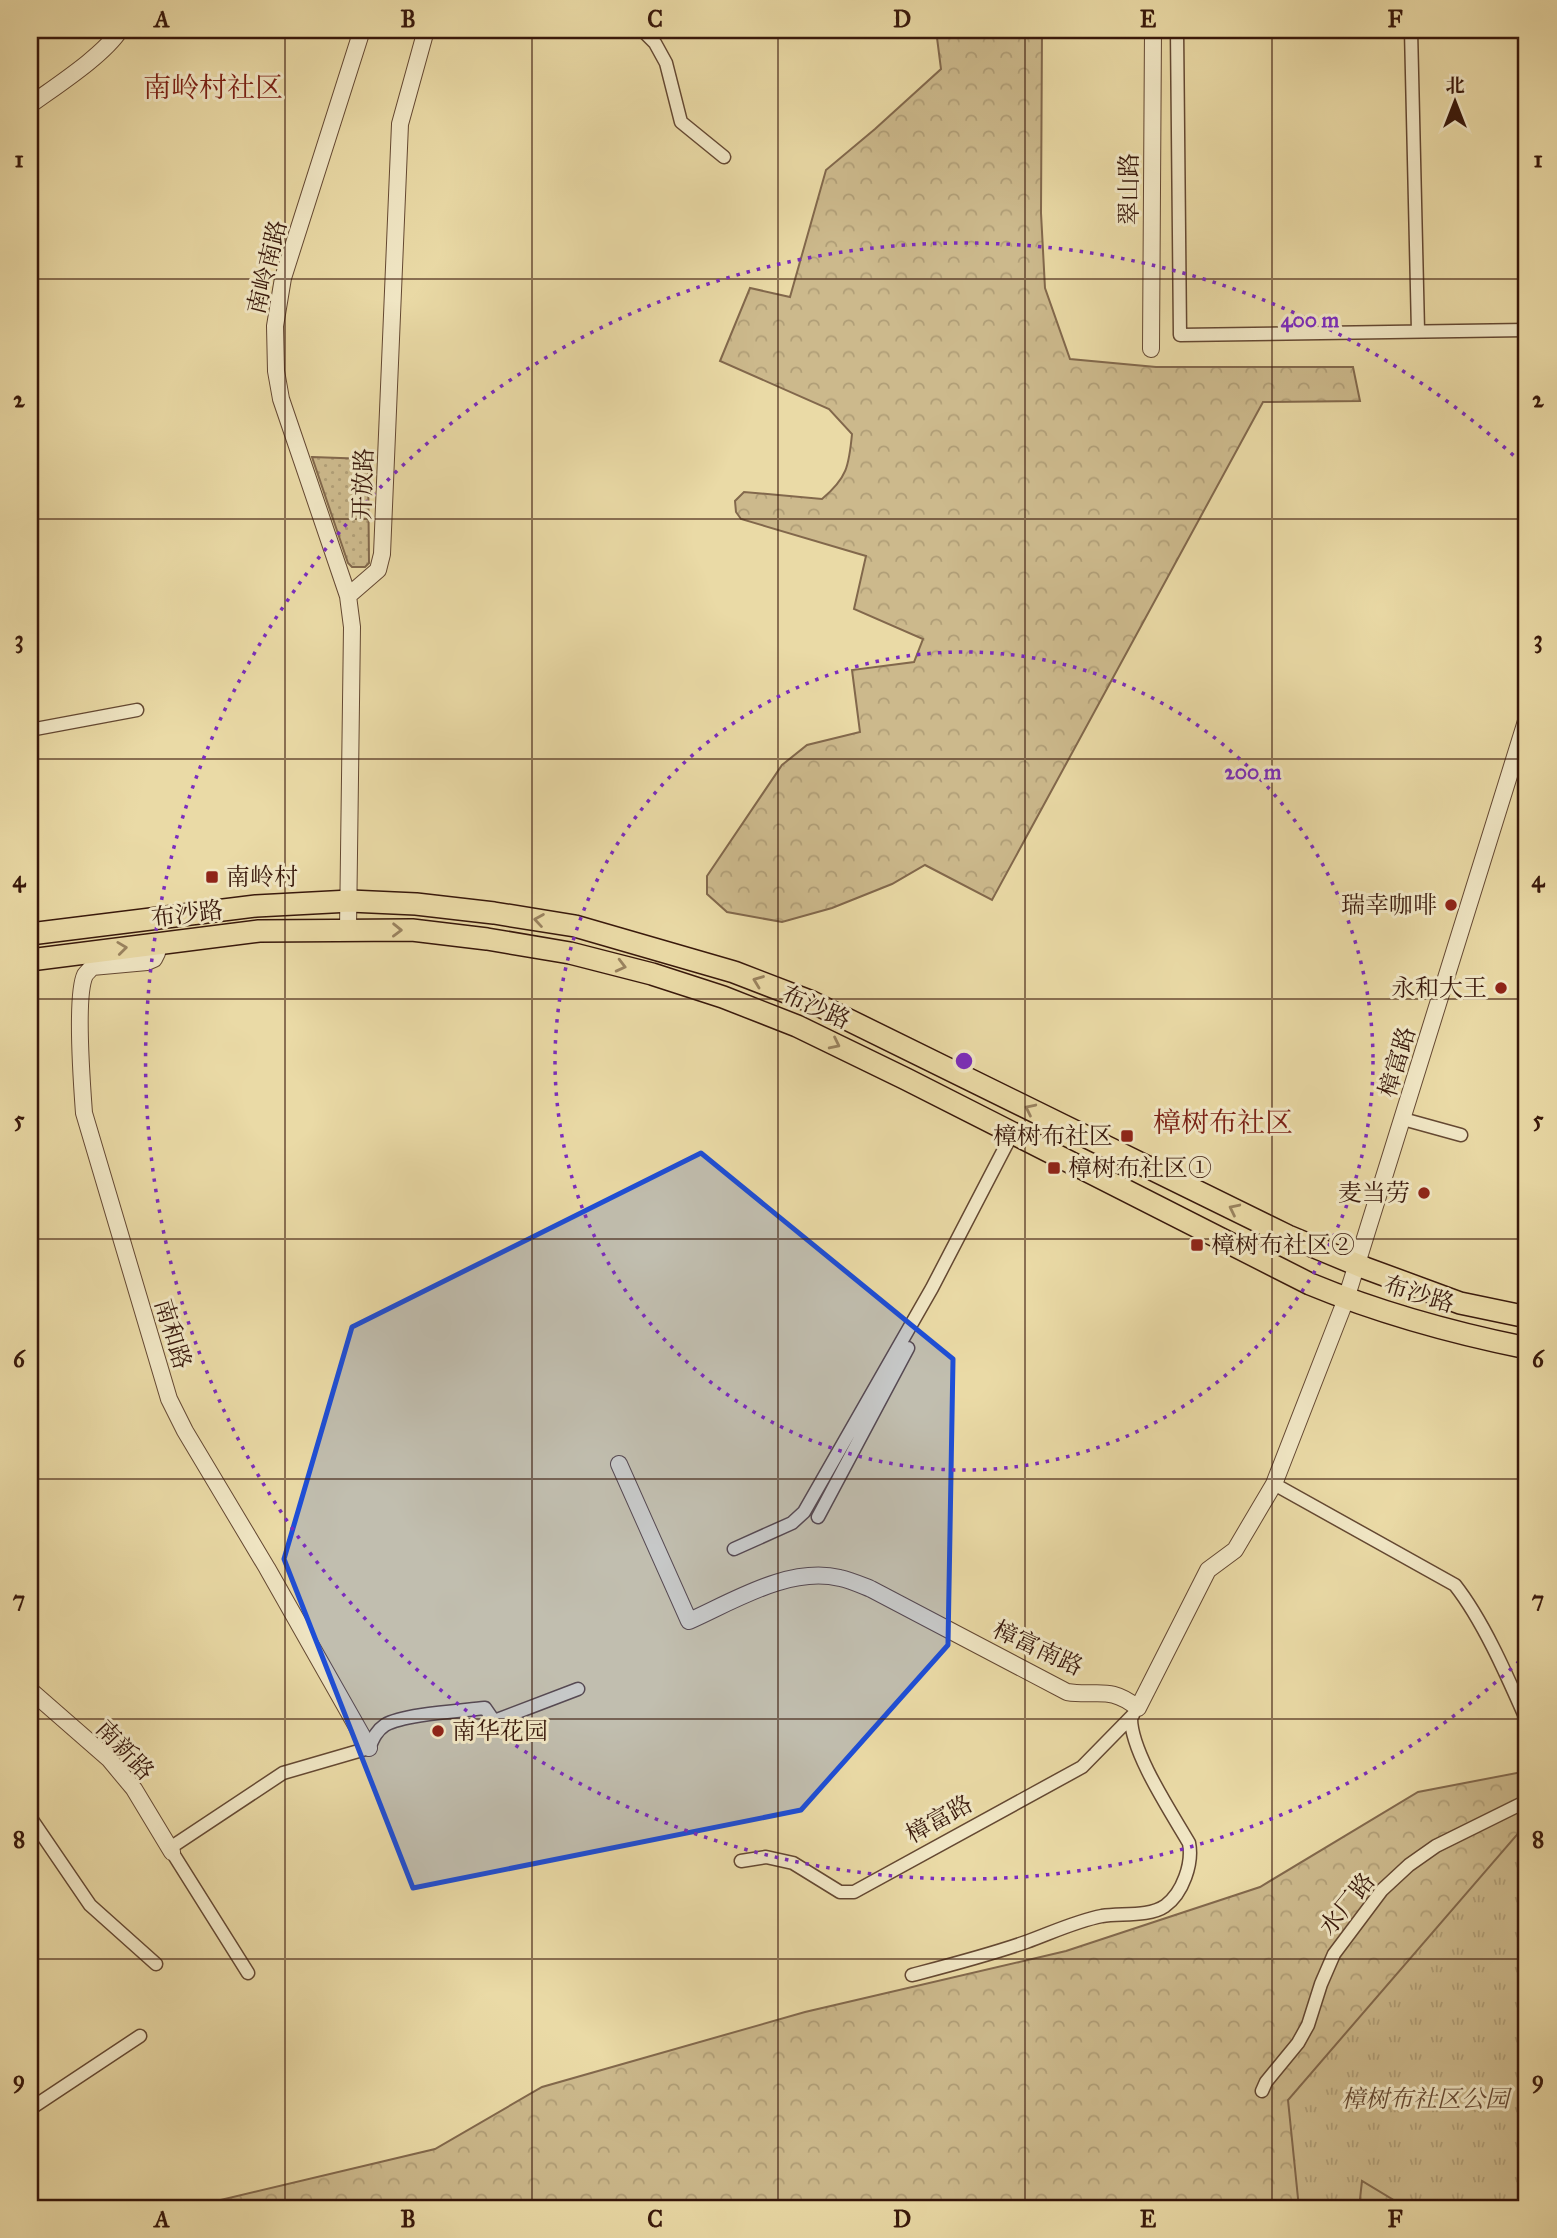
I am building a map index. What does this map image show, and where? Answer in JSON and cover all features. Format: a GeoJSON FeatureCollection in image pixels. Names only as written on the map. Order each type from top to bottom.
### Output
{"type":"FeatureCollection","features":[{"type":"Feature","properties":{"kind":"main road","name":"布沙路"},"geometry":{"type":"LineString","coordinates":[[30,934],[256,906],[350,901],[429,905],[575,926],[734,972],[812,1002],[1288,1236],[1460,1303],[1527,1317]]}},
{"type":"Feature","properties":{"kind":"main road","name":"布沙路"},"geometry":{"type":"LineString","coordinates":[[30,960],[259,932],[412,930],[570,953],[652,974],[723,997],[797,1026],[1310,1284],[1346,1299],[1455,1333],[1527,1348]]}},
{"type":"Feature","properties":{"kind":"main road"},"geometry":{"type":"LineString","coordinates":[[1455,1333],[1460,1303]]}},
{"type":"Feature","properties":{"kind":"street"},"geometry":{"type":"LineString","coordinates":[[30,105],[87,62],[116,37],[120,30]]}},
{"type":"Feature","properties":{"kind":"street","name":"南岭南路"},"geometry":{"type":"LineString","coordinates":[[348,596],[281,399],[276,370],[275,326],[283,278],[362,30]]}},
{"type":"Feature","properties":{"kind":"street","name":"开放路"},"geometry":{"type":"LineString","coordinates":[[348,596],[378,570],[382,554],[400,124],[426,30]]}},
{"type":"Feature","properties":{"kind":"street"},"geometry":{"type":"LineString","coordinates":[[642,30],[655,43],[666,63],[681,122],[724,157]]}},
{"type":"Feature","properties":{"kind":"street","name":"翠山路"},"geometry":{"type":"LineString","coordinates":[[1151,349],[1153,30]]}},
{"type":"Feature","properties":{"kind":"street"},"geometry":{"type":"LineString","coordinates":[[1177,30],[1181,335],[1527,330]]}},
{"type":"Feature","properties":{"kind":"street"},"geometry":{"type":"LineString","coordinates":[[1410,30],[1418,331]]}},
{"type":"Feature","properties":{"kind":"street"},"geometry":{"type":"LineString","coordinates":[[348,596],[352,626],[348,929]]}},
{"type":"Feature","properties":{"kind":"street"},"geometry":{"type":"LineString","coordinates":[[30,730],[137,710]]}},
{"type":"Feature","properties":{"kind":"street","name":"樟富路"},"geometry":{"type":"LineString","coordinates":[[1346,1299],[1527,718]]}},
{"type":"Feature","properties":{"kind":"street","name":"南和路"},"geometry":{"type":"LineString","coordinates":[[155,944],[154,959],[92,967],[85,975],[82,990],[80,1066],[84,1113],[169,1399],[369,1748]]}},
{"type":"Feature","properties":{"kind":"street"},"geometry":{"type":"LineString","coordinates":[[1403,1119],[1461,1135]]}},
{"type":"Feature","properties":{"kind":"street"},"geometry":{"type":"LineString","coordinates":[[818,1517],[1016,1134]]}},
{"type":"Feature","properties":{"kind":"street"},"geometry":{"type":"LineString","coordinates":[[734,1549],[792,1523],[804,1512],[1016,1134]]}},
{"type":"Feature","properties":{"kind":"street"},"geometry":{"type":"LineString","coordinates":[[912,1975],[1024,1943],[1094,1917],[1117,1913],[1144,1913],[1166,1906],[1181,1886],[1189,1869],[1189,1843],[1138,1750],[1131,1732],[1135,1713],[1208,1570],[1235,1549],[1274,1485],[1346,1299]]}},
{"type":"Feature","properties":{"kind":"street","name":"樟富南路"},"geometry":{"type":"LineString","coordinates":[[620,1464],[689,1621],[771,1585],[798,1577],[839,1578],[871,1589],[1067,1692],[1108,1692],[1128,1700],[1135,1713]]}},
{"type":"Feature","properties":{"kind":"street"},"geometry":{"type":"LineString","coordinates":[[1274,1485],[1455,1585],[1485,1634],[1527,1721]]}},
{"type":"Feature","properties":{"kind":"street"},"geometry":{"type":"LineString","coordinates":[[248,1973],[171,1850],[283,1773],[369,1748],[381,1728],[395,1721],[485,1708],[494,1721],[579,1689]]}},
{"type":"Feature","properties":{"kind":"street","name":"南新路"},"geometry":{"type":"LineString","coordinates":[[30,1690],[108,1759],[134,1789],[171,1850]]}},
{"type":"Feature","properties":{"kind":"street","name":"樟富路"},"geometry":{"type":"LineString","coordinates":[[741,1861],[766,1857],[793,1863],[839,1892],[855,1892],[1082,1767],[1135,1713]]}},
{"type":"Feature","properties":{"kind":"street","name":"水厂路"},"geometry":{"type":"LineString","coordinates":[[1262,2091],[1308,2025],[1334,1954],[1382,1891],[1409,1865],[1436,1846],[1527,1801]]}},
{"type":"Feature","properties":{"kind":"street"},"geometry":{"type":"LineString","coordinates":[[30,1816],[90,1905],[156,1964]]}},
{"type":"Feature","properties":{"kind":"street"},"geometry":{"type":"LineString","coordinates":[[30,2109],[140,2036]]}},
{"type":"Feature","properties":{"kind":"highlighted area"},"geometry":{"type":"Polygon","coordinates":[[[701,1153],[953,1359],[948,1645],[801,1810],[413,1888],[284,1559],[352,1327],[701,1153]]]}},
{"type":"Feature","properties":{"kind":"green space"},"geometry":{"type":"Polygon","coordinates":[[[936,30],[1042,30],[1041,213],[1045,288],[1070,359],[1156,367],[1353,367],[1360,401],[1263,402],[992,900],[925,865],[892,884],[832,908],[782,922],[727,912],[707,894],[707,876],[782,765],[807,745],[860,732],[852,670],[914,662],[923,639],[854,609],[866,556],[741,519],[736,512],[735,501],[744,492],[822,499],[842,478],[850,455],[852,434],[829,409],[720,361],[750,288],[790,297],[826,170],[941,69],[936,30]]]}},
{"type":"Feature","properties":{"kind":"green space"},"geometry":{"type":"Polygon","coordinates":[[[312,457],[368,459],[369,563],[365,567],[352,567],[348,563],[312,457]]]}},
{"type":"Feature","properties":{"kind":"green space"},"geometry":{"type":"Polygon","coordinates":[[[1527,1771],[1527,2208],[187,2208],[435,2149],[542,2087],[805,2012],[1066,1951],[1260,1887],[1418,1792],[1527,1771]]]}},
{"type":"Feature","properties":{"kind":"green space","name":"樟树布社区公园"},"geometry":{"type":"Polygon","coordinates":[[[1527,1823],[1527,2208],[1407,2208],[1362,2181],[1359,2208],[1299,2208],[1288,2100],[1527,1823]]]}},
{"type":"Feature","properties":{"kind":"place","name":"南岭村"},"geometry":{"type":"Point","coordinates":[212,877]}},
{"type":"Feature","properties":{"kind":"place","name":"瑞幸咖啡"},"geometry":{"type":"Point","coordinates":[1451,905]}},
{"type":"Feature","properties":{"kind":"place","name":"永和大王"},"geometry":{"type":"Point","coordinates":[1501,988]}},
{"type":"Feature","properties":{"kind":"place","name":"樟树布社区"},"geometry":{"type":"Point","coordinates":[1127,1136]}},
{"type":"Feature","properties":{"kind":"place","name":"樟树布社区①"},"geometry":{"type":"Point","coordinates":[1054,1168]}},
{"type":"Feature","properties":{"kind":"place","name":"麦当劳"},"geometry":{"type":"Point","coordinates":[1424,1193]}},
{"type":"Feature","properties":{"kind":"place","name":"樟树布社区②"},"geometry":{"type":"Point","coordinates":[1197,1245]}},
{"type":"Feature","properties":{"kind":"place","name":"南华花园"},"geometry":{"type":"Point","coordinates":[438,1731]}},
{"type":"Feature","properties":{"kind":"district","name":"南岭村社区"},"geometry":{"type":"Point","coordinates":[213,87]}},
{"type":"Feature","properties":{"kind":"district","name":"樟树布社区"},"geometry":{"type":"Point","coordinates":[1223,1122]}}]}
